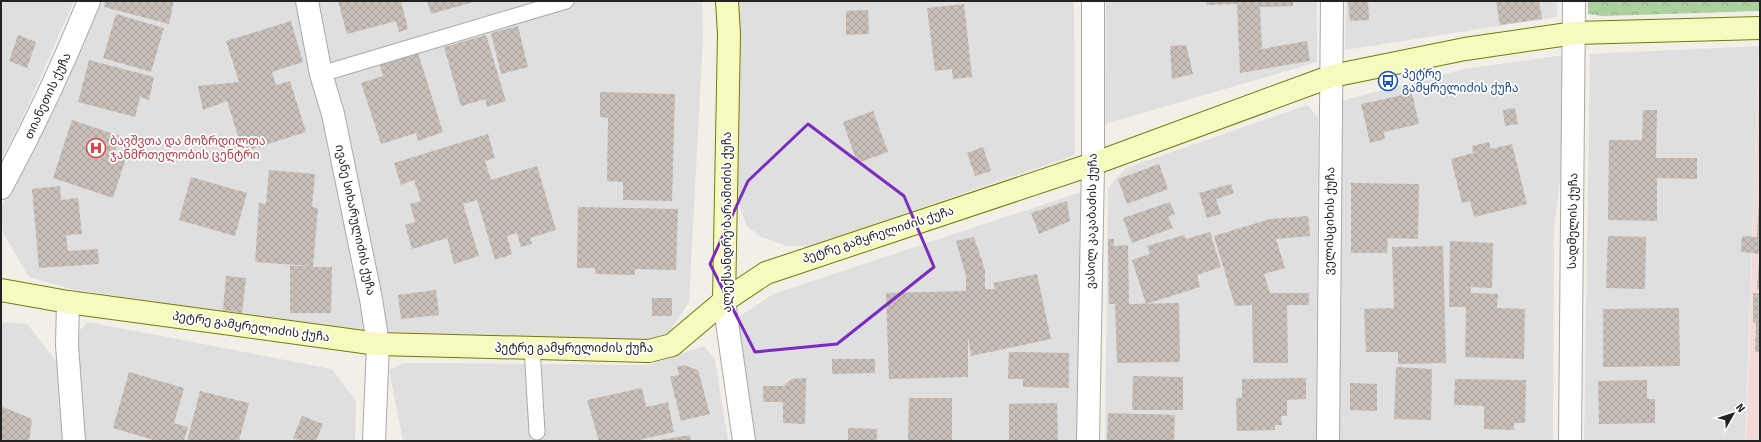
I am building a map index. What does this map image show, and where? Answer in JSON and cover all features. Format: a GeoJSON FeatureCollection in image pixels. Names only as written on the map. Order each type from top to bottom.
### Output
{"type":"FeatureCollection","features":[{"type":"Feature","properties":{"kind":"street","name":"თიანეთის ქუჩა"},"geometry":{"type":"LineString","coordinates":[[1,188],[31,132],[66,56],[89,1]]}},
{"type":"Feature","properties":{"kind":"street","name":"ივანე სიხარულიძის ქუჩა"},"geometry":{"type":"LineString","coordinates":[[307,1],[321,74],[336,130],[371,299],[378,344],[374,441]]}},
{"type":"Feature","properties":{"kind":"street","name":"ალექსანდრე ბარამიძის ქუჩა"},"geometry":{"type":"LineString","coordinates":[[727,1],[729,34],[724,301],[744,441]]}},
{"type":"Feature","properties":{"kind":"street","name":"ვასილ კაკაბაძის ქუჩა"},"geometry":{"type":"LineString","coordinates":[[1088,441],[1093,164],[1093,1]]}},
{"type":"Feature","properties":{"kind":"street","name":"ველისციხის ქუჩა"},"geometry":{"type":"LineString","coordinates":[[1328,441],[1332,1]]}},
{"type":"Feature","properties":{"kind":"street","name":"სადმელის ქუჩა"},"geometry":{"type":"LineString","coordinates":[[1570,441],[1575,33],[1574,1]]}},
{"type":"Feature","properties":{"kind":"street","name":"პეტრე გამყრელიძის ქუჩა"},"geometry":{"type":"LineString","coordinates":[[1,290],[68,302],[378,344],[649,351],[672,345],[724,301],[766,273],[1093,164],[1332,76],[1465,49],[1575,33],[1760,28]]}},
{"type":"Feature","properties":{"kind":"street"},"geometry":{"type":"LineString","coordinates":[[68,302],[67,346],[74,441]]}},
{"type":"Feature","properties":{"kind":"lane"},"geometry":{"type":"LineString","coordinates":[[321,74],[566,1]]}},
{"type":"Feature","properties":{"kind":"lane"},"geometry":{"type":"LineString","coordinates":[[532,348],[537,432]]}},
{"type":"Feature","properties":{"kind":"highlighted area"},"geometry":{"type":"Polygon","coordinates":[[[808,124],[904,196],[934,267],[837,344],[755,352],[710,264],[748,181],[808,124]]]}},
{"type":"Feature","properties":{"kind":"shaded area"},"geometry":{"type":"Polygon","coordinates":[[[1,1],[74,1],[19,126],[1,159],[1,1]]]}},
{"type":"Feature","properties":{"kind":"shaded area"},"geometry":{"type":"Polygon","coordinates":[[[98,1],[702,1],[703,37],[689,302],[665,338],[642,342],[345,331],[71,289],[29,277],[1,229],[1,208],[98,1]]]}},
{"type":"Feature","properties":{"kind":"shaded area"},"geometry":{"type":"Polygon","coordinates":[[[737,1],[1074,1],[1075,155],[810,246],[787,246],[761,237],[746,225],[738,199],[737,1]]]}},
{"type":"Feature","properties":{"kind":"shaded area"},"geometry":{"type":"Polygon","coordinates":[[[1106,1],[1317,1],[1317,62],[1105,124],[1106,1]]]}},
{"type":"Feature","properties":{"kind":"shaded area"},"geometry":{"type":"Polygon","coordinates":[[[1346,1],[1557,1],[1557,17],[1345,50],[1346,1]]]}},
{"type":"Feature","properties":{"kind":"shaded area"},"geometry":{"type":"Polygon","coordinates":[[[1759,46],[1745,441],[1584,441],[1590,54],[1759,46]]]}},
{"type":"Feature","properties":{"kind":"shaded area"},"geometry":{"type":"Polygon","coordinates":[[[1759,46],[1760,441],[1746,441],[1759,46]]]}},
{"type":"Feature","properties":{"kind":"shaded area"},"geometry":{"type":"Polygon","coordinates":[[[1564,55],[1562,166],[1554,227],[1553,441],[1339,441],[1340,101],[1465,69],[1564,55]]]}},
{"type":"Feature","properties":{"kind":"shaded area"},"geometry":{"type":"Polygon","coordinates":[[[1307,105],[1318,117],[1316,441],[1105,441],[1108,188],[1126,168],[1307,105]]]}},
{"type":"Feature","properties":{"kind":"shaded area"},"geometry":{"type":"Polygon","coordinates":[[[1087,190],[1082,441],[750,441],[733,321],[773,294],[1087,190]]]}},
{"type":"Feature","properties":{"kind":"shaded area"},"geometry":{"type":"Polygon","coordinates":[[[1,322],[27,324],[57,362],[64,441],[1,441],[1,322]]]}},
{"type":"Feature","properties":{"kind":"shaded area"},"geometry":{"type":"Polygon","coordinates":[[[88,322],[332,369],[356,401],[355,441],[84,441],[78,332],[88,322]]]}},
{"type":"Feature","properties":{"kind":"shaded area"},"geometry":{"type":"Polygon","coordinates":[[[704,346],[715,360],[728,441],[403,441],[389,370],[403,363],[648,365],[704,346]]]}},
{"type":"Feature","properties":{"kind":"green space"},"geometry":{"type":"Polygon","coordinates":[[[1588,1],[1760,1],[1760,11],[1602,16],[1588,14],[1588,1]]]}},
{"type":"Feature","properties":{"kind":"building"},"geometry":{"type":"Polygon","coordinates":[[[105,1],[174,1],[169,24],[104,7],[105,1]]]}},
{"type":"Feature","properties":{"kind":"building"},"geometry":{"type":"Polygon","coordinates":[[[338,1],[401,1],[408,29],[399,32],[396,21],[347,34],[338,1]]]}},
{"type":"Feature","properties":{"kind":"building"},"geometry":{"type":"Polygon","coordinates":[[[427,1],[477,1],[431,14],[427,1]]]}},
{"type":"Feature","properties":{"kind":"building"},"geometry":{"type":"Polygon","coordinates":[[[1206,1],[1293,1],[1293,6],[1260,7],[1262,49],[1307,41],[1310,61],[1240,73],[1237,4],[1206,5],[1206,1]]]}},
{"type":"Feature","properties":{"kind":"building"},"geometry":{"type":"Polygon","coordinates":[[[1348,1],[1368,1],[1369,20],[1350,21],[1348,1]]]}},
{"type":"Feature","properties":{"kind":"building"},"geometry":{"type":"Polygon","coordinates":[[[1496,1],[1539,1],[1542,19],[1500,25],[1496,1]]]}},
{"type":"Feature","properties":{"kind":"building"},"geometry":{"type":"Polygon","coordinates":[[[964,4],[972,77],[953,79],[952,69],[935,71],[927,8],[964,4]]]}},
{"type":"Feature","properties":{"kind":"building"},"geometry":{"type":"Polygon","coordinates":[[[868,10],[869,34],[846,35],[846,11],[868,10]]]}},
{"type":"Feature","properties":{"kind":"building"},"geometry":{"type":"Polygon","coordinates":[[[116,14],[164,28],[151,72],[103,58],[116,14]]]}},
{"type":"Feature","properties":{"kind":"building"},"geometry":{"type":"Polygon","coordinates":[[[291,21],[303,62],[272,72],[276,85],[290,81],[306,132],[243,152],[227,101],[203,110],[198,86],[239,82],[226,41],[291,21]]]}},
{"type":"Feature","properties":{"kind":"building"},"geometry":{"type":"Polygon","coordinates":[[[518,26],[528,67],[501,74],[491,33],[518,26]]]}},
{"type":"Feature","properties":{"kind":"building"},"geometry":{"type":"Polygon","coordinates":[[[18,35],[36,42],[27,68],[9,61],[18,35]]]}},
{"type":"Feature","properties":{"kind":"building"},"geometry":{"type":"Polygon","coordinates":[[[486,35],[506,101],[487,107],[485,99],[461,106],[444,47],[486,35]]]}},
{"type":"Feature","properties":{"kind":"building"},"geometry":{"type":"Polygon","coordinates":[[[1186,45],[1193,74],[1172,79],[1170,46],[1186,45]]]}},
{"type":"Feature","properties":{"kind":"building"},"geometry":{"type":"Polygon","coordinates":[[[418,53],[443,132],[418,141],[416,133],[381,144],[361,83],[383,76],[380,65],[418,53]]]}},
{"type":"Feature","properties":{"kind":"building"},"geometry":{"type":"Polygon","coordinates":[[[89,60],[154,77],[149,100],[140,97],[135,117],[78,102],[89,60]]]}},
{"type":"Feature","properties":{"kind":"building"},"geometry":{"type":"Polygon","coordinates":[[[600,92],[675,94],[672,201],[623,200],[623,182],[607,181],[608,118],[600,117],[600,92]]]}},
{"type":"Feature","properties":{"kind":"building"},"geometry":{"type":"Polygon","coordinates":[[[1412,93],[1419,124],[1384,132],[1385,139],[1370,143],[1361,104],[1412,93]]]}},
{"type":"Feature","properties":{"kind":"building"},"geometry":{"type":"Polygon","coordinates":[[[1515,108],[1518,124],[1505,126],[1503,110],[1515,108]]]}},
{"type":"Feature","properties":{"kind":"building"},"geometry":{"type":"Polygon","coordinates":[[[1643,110],[1657,110],[1656,158],[1697,158],[1697,179],[1657,178],[1657,221],[1608,220],[1609,140],[1642,140],[1643,110]]]}},
{"type":"Feature","properties":{"kind":"building"},"geometry":{"type":"Polygon","coordinates":[[[873,111],[888,152],[857,163],[843,122],[873,111]]]}},
{"type":"Feature","properties":{"kind":"building"},"geometry":{"type":"Polygon","coordinates":[[[72,120],[120,136],[114,154],[126,158],[113,198],[53,178],[72,120]]]}},
{"type":"Feature","properties":{"kind":"building"},"geometry":{"type":"Polygon","coordinates":[[[488,134],[495,158],[485,161],[491,180],[537,166],[556,230],[530,238],[532,244],[521,247],[517,233],[507,236],[512,254],[495,260],[477,200],[463,204],[479,256],[454,264],[447,238],[412,249],[405,225],[415,222],[410,204],[421,201],[414,180],[401,185],[394,163],[488,134]]]}},
{"type":"Feature","properties":{"kind":"building"},"geometry":{"type":"Polygon","coordinates":[[[1489,142],[1491,149],[1512,144],[1527,204],[1474,217],[1470,201],[1462,203],[1451,159],[1473,153],[1472,146],[1489,142]]]}},
{"type":"Feature","properties":{"kind":"building"},"geometry":{"type":"Polygon","coordinates":[[[983,147],[991,171],[975,176],[967,153],[983,147]]]}},
{"type":"Feature","properties":{"kind":"building"},"geometry":{"type":"Polygon","coordinates":[[[1159,164],[1168,189],[1127,204],[1118,179],[1159,164]]]}},
{"type":"Feature","properties":{"kind":"building"},"geometry":{"type":"Polygon","coordinates":[[[269,170],[315,174],[312,207],[318,208],[313,267],[332,267],[331,313],[290,313],[290,266],[310,266],[255,262],[259,203],[266,204],[269,170]]]}},
{"type":"Feature","properties":{"kind":"building"},"geometry":{"type":"Polygon","coordinates":[[[191,177],[247,193],[235,236],[179,220],[191,177]]]}},
{"type":"Feature","properties":{"kind":"building"},"geometry":{"type":"Polygon","coordinates":[[[1351,183],[1419,184],[1418,239],[1388,238],[1387,253],[1351,253],[1351,183]]]}},
{"type":"Feature","properties":{"kind":"building"},"geometry":{"type":"Polygon","coordinates":[[[1231,184],[1234,193],[1216,199],[1221,214],[1207,218],[1199,193],[1231,184]]]}},
{"type":"Feature","properties":{"kind":"building"},"geometry":{"type":"Polygon","coordinates":[[[60,186],[61,200],[78,198],[82,234],[66,235],[68,251],[98,249],[99,264],[39,268],[32,189],[60,186]]]}},
{"type":"Feature","properties":{"kind":"building"},"geometry":{"type":"Polygon","coordinates":[[[1759,199],[1760,254],[1741,252],[1742,236],[1757,237],[1759,199]]]}},
{"type":"Feature","properties":{"kind":"building"},"geometry":{"type":"Polygon","coordinates":[[[1067,201],[1070,221],[1039,234],[1031,213],[1067,201]]]}},
{"type":"Feature","properties":{"kind":"building"},"geometry":{"type":"Polygon","coordinates":[[[1170,202],[1175,214],[1168,217],[1173,228],[1132,243],[1123,218],[1170,202]]]}},
{"type":"Feature","properties":{"kind":"building"},"geometry":{"type":"Polygon","coordinates":[[[578,207],[678,209],[676,270],[635,269],[635,275],[595,274],[595,268],[577,268],[578,207]]]}},
{"type":"Feature","properties":{"kind":"building"},"geometry":{"type":"Polygon","coordinates":[[[1308,216],[1310,236],[1276,239],[1285,268],[1264,274],[1270,293],[1309,293],[1309,305],[1287,305],[1288,363],[1253,363],[1252,305],[1235,306],[1214,236],[1270,219],[1308,216]]]}},
{"type":"Feature","properties":{"kind":"building"},"geometry":{"type":"Polygon","coordinates":[[[1210,232],[1221,267],[1197,275],[1200,287],[1146,304],[1132,260],[1150,254],[1147,246],[1184,235],[1186,239],[1210,232]]]}},
{"type":"Feature","properties":{"kind":"building"},"geometry":{"type":"Polygon","coordinates":[[[1608,236],[1646,237],[1645,289],[1606,288],[1608,236]]]}},
{"type":"Feature","properties":{"kind":"building"},"geometry":{"type":"Polygon","coordinates":[[[974,237],[985,270],[985,289],[995,289],[993,283],[1037,274],[1051,339],[971,356],[968,337],[968,377],[889,379],[886,293],[966,291],[966,276],[956,241],[974,237]]]}},
{"type":"Feature","properties":{"kind":"building"},"geometry":{"type":"Polygon","coordinates":[[[1108,239],[1114,239],[1114,246],[1128,245],[1129,304],[1179,303],[1180,362],[1117,363],[1115,304],[1109,304],[1108,239]]]}},
{"type":"Feature","properties":{"kind":"building"},"geometry":{"type":"Polygon","coordinates":[[[1450,241],[1493,243],[1492,288],[1471,287],[1471,293],[1498,294],[1497,308],[1525,309],[1524,359],[1465,357],[1466,307],[1449,307],[1450,241]]]}},
{"type":"Feature","properties":{"kind":"building"},"geometry":{"type":"Polygon","coordinates":[[[1443,246],[1446,363],[1398,364],[1398,352],[1366,352],[1364,309],[1394,308],[1392,247],[1443,246]]]}},
{"type":"Feature","properties":{"kind":"building"},"geometry":{"type":"Polygon","coordinates":[[[1760,260],[1760,290],[1757,289],[1760,260]]]}},
{"type":"Feature","properties":{"kind":"building"},"geometry":{"type":"Polygon","coordinates":[[[226,276],[246,278],[242,313],[223,310],[226,276]]]}},
{"type":"Feature","properties":{"kind":"building"},"geometry":{"type":"Polygon","coordinates":[[[436,290],[439,315],[401,319],[398,295],[436,290]]]}},
{"type":"Feature","properties":{"kind":"building"},"geometry":{"type":"Polygon","coordinates":[[[1753,293],[1760,293],[1760,352],[1755,352],[1756,323],[1753,322],[1753,293]]]}},
{"type":"Feature","properties":{"kind":"building"},"geometry":{"type":"Polygon","coordinates":[[[652,298],[672,298],[672,316],[652,316],[652,298]]]}},
{"type":"Feature","properties":{"kind":"building"},"geometry":{"type":"Polygon","coordinates":[[[1679,308],[1680,366],[1603,367],[1603,309],[1679,308]]]}},
{"type":"Feature","properties":{"kind":"building"},"geometry":{"type":"Polygon","coordinates":[[[1009,352],[1069,353],[1069,388],[1023,387],[1023,379],[1008,379],[1009,352]]]}},
{"type":"Feature","properties":{"kind":"building"},"geometry":{"type":"Polygon","coordinates":[[[832,359],[875,359],[875,373],[832,374],[832,359]]]}},
{"type":"Feature","properties":{"kind":"building"},"geometry":{"type":"Polygon","coordinates":[[[684,365],[698,370],[710,414],[681,421],[670,377],[679,375],[677,367],[684,365]]]}},
{"type":"Feature","properties":{"kind":"building"},"geometry":{"type":"Polygon","coordinates":[[[1396,367],[1432,369],[1431,420],[1394,419],[1396,367]]]}},
{"type":"Feature","properties":{"kind":"building"},"geometry":{"type":"Polygon","coordinates":[[[129,372],[184,388],[174,423],[188,427],[184,441],[157,441],[113,428],[129,372]]]}},
{"type":"Feature","properties":{"kind":"building"},"geometry":{"type":"Polygon","coordinates":[[[1133,376],[1183,377],[1183,410],[1132,410],[1133,376]]]}},
{"type":"Feature","properties":{"kind":"building"},"geometry":{"type":"Polygon","coordinates":[[[806,378],[805,424],[783,423],[783,402],[763,402],[763,386],[783,386],[792,379],[806,378]]]}},
{"type":"Feature","properties":{"kind":"building"},"geometry":{"type":"Polygon","coordinates":[[[1306,378],[1306,399],[1287,400],[1287,416],[1281,416],[1282,425],[1275,425],[1275,430],[1237,431],[1236,398],[1242,398],[1242,379],[1306,378]]]}},
{"type":"Feature","properties":{"kind":"building"},"geometry":{"type":"Polygon","coordinates":[[[1455,379],[1526,380],[1525,423],[1514,423],[1514,430],[1484,429],[1484,406],[1454,405],[1455,379]]]}},
{"type":"Feature","properties":{"kind":"building"},"geometry":{"type":"Polygon","coordinates":[[[1647,380],[1647,399],[1655,399],[1655,423],[1599,424],[1598,381],[1647,380]]]}},
{"type":"Feature","properties":{"kind":"building"},"geometry":{"type":"Polygon","coordinates":[[[1350,383],[1377,384],[1377,411],[1350,410],[1350,383]]]}},
{"type":"Feature","properties":{"kind":"building"},"geometry":{"type":"Polygon","coordinates":[[[642,388],[646,407],[668,402],[674,432],[634,441],[599,441],[587,400],[642,388]]]}},
{"type":"Feature","properties":{"kind":"building"},"geometry":{"type":"Polygon","coordinates":[[[200,391],[249,403],[239,441],[187,441],[200,391]]]}},
{"type":"Feature","properties":{"kind":"building"},"geometry":{"type":"Polygon","coordinates":[[[909,398],[952,398],[952,441],[908,441],[909,398]]]}},
{"type":"Feature","properties":{"kind":"building"},"geometry":{"type":"Polygon","coordinates":[[[1057,403],[1058,441],[1009,441],[1009,404],[1057,403]]]}},
{"type":"Feature","properties":{"kind":"building"},"geometry":{"type":"Polygon","coordinates":[[[1,406],[32,419],[29,441],[1,441],[1,406]]]}},
{"type":"Feature","properties":{"kind":"building"},"geometry":{"type":"Polygon","coordinates":[[[1108,413],[1175,415],[1174,441],[1107,441],[1108,413]]]}},
{"type":"Feature","properties":{"kind":"building"},"geometry":{"type":"Polygon","coordinates":[[[302,416],[323,424],[316,441],[301,441],[293,438],[302,416]]]}},
{"type":"Feature","properties":{"kind":"building"},"geometry":{"type":"Polygon","coordinates":[[[848,428],[877,429],[877,441],[848,441],[848,428]]]}},
{"type":"Feature","properties":{"kind":"building"},"geometry":{"type":"Polygon","coordinates":[[[690,435],[691,441],[659,441],[659,440],[690,435]]]}},
{"type":"Feature","properties":{"kind":"place","name":"პეტრე გამყრელიძის ქუჩა"},"geometry":{"type":"Point","coordinates":[1388,81]}},
{"type":"Feature","properties":{"kind":"place","name":"ბავშვთა და მოზრდილთა ჯანმრთელობის ცენტრი"},"geometry":{"type":"Point","coordinates":[96,148]}}]}
